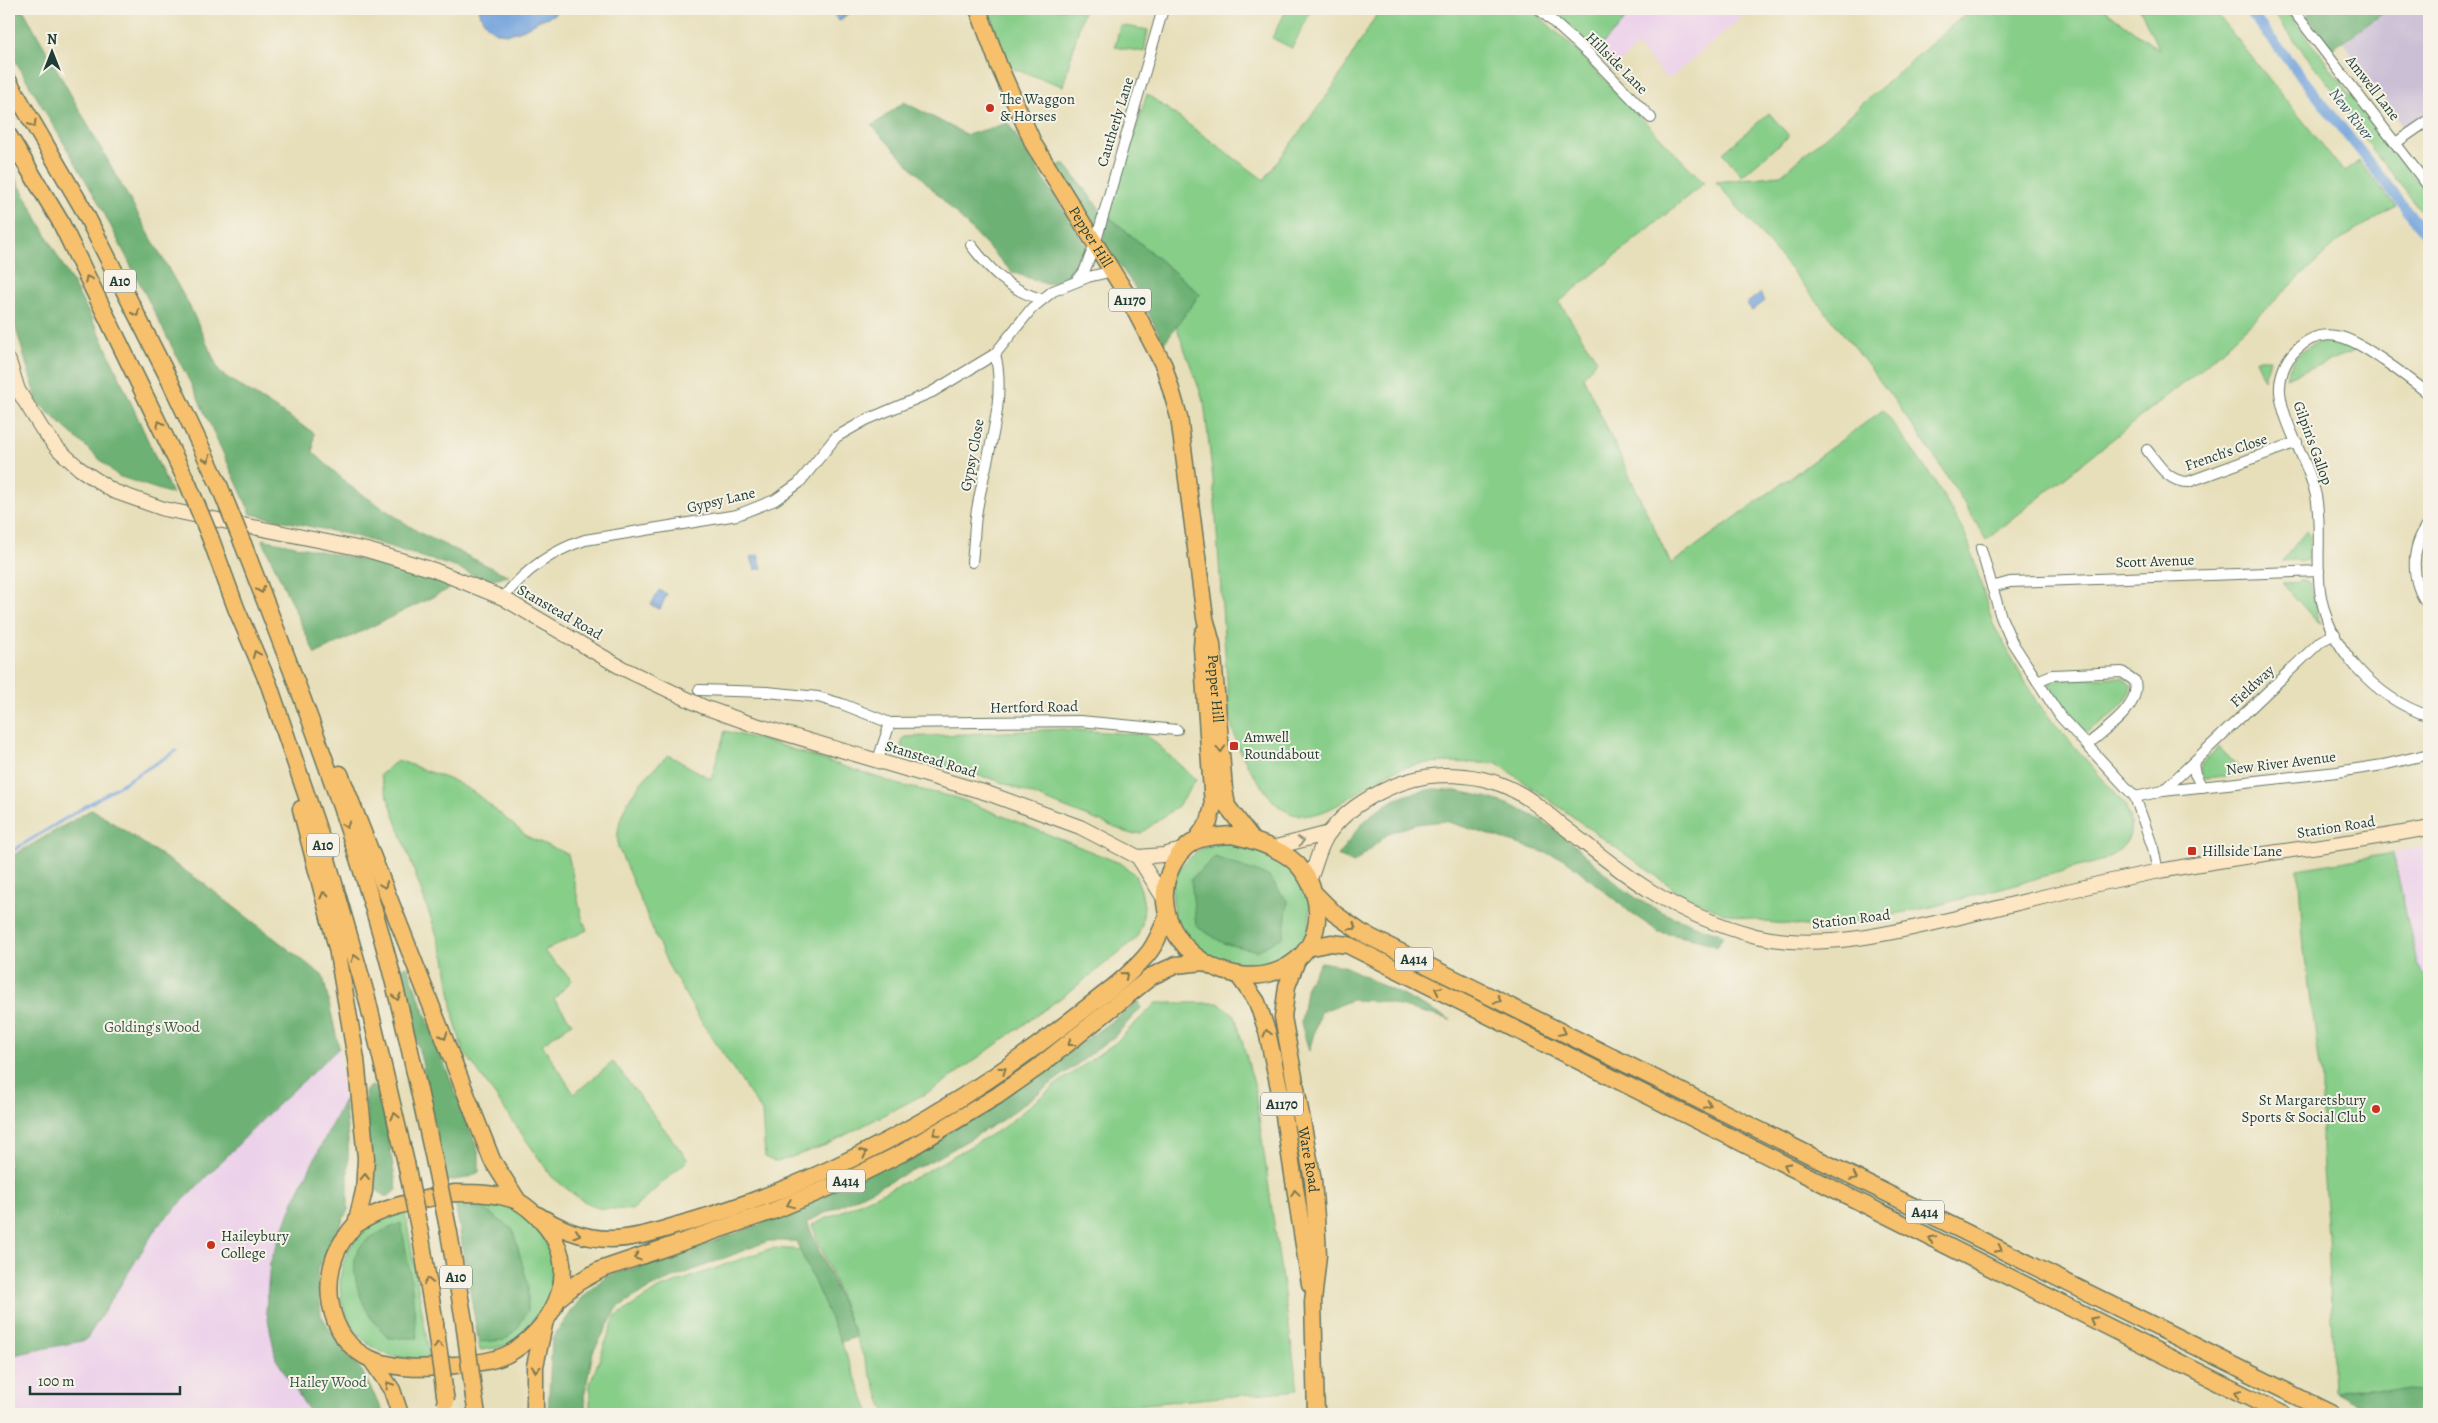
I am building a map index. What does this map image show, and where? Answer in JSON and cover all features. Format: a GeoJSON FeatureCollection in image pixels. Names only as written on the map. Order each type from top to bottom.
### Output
{"type":"FeatureCollection","features":[{"type":"Feature","properties":{"kind":"main road","name":"Pepper Hill"},"geometry":{"type":"LineString","coordinates":[[978,9],[999,66],[1034,145],[1113,271],[1146,328],[1173,391],[1184,449],[1205,618],[1212,644],[1227,806],[1253,840]]}},
{"type":"Feature","properties":{"kind":"main road","name":"A10"},"geometry":{"type":"LineString","coordinates":[[9,82],[82,207],[170,381],[219,485],[296,679],[337,794],[386,955],[434,1159],[464,1321],[477,1414]]}},
{"type":"Feature","properties":{"kind":"main road","name":"A10"},"geometry":{"type":"LineString","coordinates":[[9,136],[60,222],[188,484],[236,608],[269,685],[320,836],[367,998],[406,1163],[421,1238],[447,1408]]}},
{"type":"Feature","properties":{"kind":"main road","name":"Stanstead Road"},"geometry":{"type":"LineString","coordinates":[[9,361],[18,390],[42,429],[59,450],[80,469],[113,491],[164,509],[359,549],[402,560],[503,598],[622,668],[680,698],[749,723],[987,793],[1080,827],[1138,857],[1164,897]]}},
{"type":"Feature","properties":{"kind":"main road","name":"Pepper Hill"},"geometry":{"type":"LineString","coordinates":[[1196,840],[1206,829],[1213,806],[1202,648],[1205,618]]}},
{"type":"Feature","properties":{"kind":"main road"},"geometry":{"type":"LineString","coordinates":[[296,679],[347,790],[492,1160],[518,1201]]}},
{"type":"Feature","properties":{"kind":"main road"},"geometry":{"type":"LineString","coordinates":[[269,685],[337,948],[356,1059],[366,1158],[364,1191],[356,1224]]}},
{"type":"Feature","properties":{"kind":"main road","name":"Station Road"},"geometry":{"type":"LineString","coordinates":[[1313,888],[1317,855],[1329,833],[1358,806],[1379,792],[1410,780],[1442,775],[1480,778],[1515,791],[1608,862],[1648,890],[1681,909],[1722,926],[1758,936],[1800,941],[1846,939],[1920,926],[2158,871],[2429,828]]}},
{"type":"Feature","properties":{"kind":"main road","name":"Station Road"},"geometry":{"type":"LineString","coordinates":[[1272,848],[1329,833]]}},
{"type":"Feature","properties":{"kind":"main road"},"geometry":{"type":"LineString","coordinates":[[1232,835],[1253,840],[1272,848],[1296,863],[1313,888],[1318,916],[1315,933],[1302,954],[1280,970],[1266,974],[1238,975],[1204,962],[1186,948],[1167,918],[1164,897],[1172,864],[1182,850],[1196,840],[1232,835]]}},
{"type":"Feature","properties":{"kind":"main road"},"geometry":{"type":"LineString","coordinates":[[1138,857],[1163,855],[1182,850]]}},
{"type":"Feature","properties":{"kind":"main road","name":"A414"},"geometry":{"type":"LineString","coordinates":[[1313,888],[1335,914],[1362,933],[2332,1414]]}},
{"type":"Feature","properties":{"kind":"main road","name":"A414"},"geometry":{"type":"LineString","coordinates":[[534,1212],[575,1234],[598,1239],[626,1238],[705,1217],[784,1189],[823,1172],[923,1122],[1024,1056],[1137,966],[1154,946],[1167,918]]}},
{"type":"Feature","properties":{"kind":"main road","name":"A414"},"geometry":{"type":"LineString","coordinates":[[1302,954],[1332,943],[1348,945],[2282,1414]]}},
{"type":"Feature","properties":{"kind":"main road","name":"Ware Road"},"geometry":{"type":"LineString","coordinates":[[1302,954],[1287,986],[1283,1017],[1314,1190],[1318,1255],[1313,1302]]}},
{"type":"Feature","properties":{"kind":"main road","name":"A414"},"geometry":{"type":"LineString","coordinates":[[559,1298],[577,1282],[600,1270],[773,1211],[854,1177],[902,1153],[989,1101],[1037,1068],[1152,976],[1176,965],[1204,962]]}},
{"type":"Feature","properties":{"kind":"main road","name":"Ware Road"},"geometry":{"type":"LineString","coordinates":[[1238,975],[1257,1002],[1267,1031],[1281,1097],[1313,1302],[1316,1414]]}},
{"type":"Feature","properties":{"kind":"main road"},"geometry":{"type":"LineString","coordinates":[[535,1414],[535,1366],[544,1325],[559,1298],[562,1269],[559,1248],[550,1230],[534,1212],[518,1201],[482,1193],[454,1193],[396,1205],[356,1224],[342,1241],[332,1258],[328,1279],[330,1300],[336,1323],[350,1345],[370,1359],[397,1368],[426,1369],[486,1361],[512,1352],[544,1325]]}},
{"type":"Feature","properties":{"kind":"main road"},"geometry":{"type":"LineString","coordinates":[[370,1359],[392,1390],[400,1414]]}},
{"type":"Feature","properties":{"kind":"street","name":"Cautherly Lane"},"geometry":{"type":"LineString","coordinates":[[1095,244],[1163,9]]}},
{"type":"Feature","properties":{"kind":"street","name":"Hillside Lane"},"geometry":{"type":"LineString","coordinates":[[1539,9],[1589,54],[1651,118]]}},
{"type":"Feature","properties":{"kind":"street","name":"Amwell Lane"},"geometry":{"type":"LineString","coordinates":[[2292,9],[2397,142],[2429,187]]}},
{"type":"Feature","properties":{"kind":"street"},"geometry":{"type":"LineString","coordinates":[[2397,142],[2429,120]]}},
{"type":"Feature","properties":{"kind":"street"},"geometry":{"type":"LineString","coordinates":[[1076,281],[1084,272],[1095,244]]}},
{"type":"Feature","properties":{"kind":"street"},"geometry":{"type":"LineString","coordinates":[[971,245],[998,277],[1017,290],[1041,299]]}},
{"type":"Feature","properties":{"kind":"street","name":"Gypsy Lane"},"geometry":{"type":"LineString","coordinates":[[503,598],[526,572],[549,554],[565,547],[585,540],[737,515],[775,500],[799,483],[829,445],[846,431],[932,392],[995,354],[1041,299],[1076,281],[1113,271]]}},
{"type":"Feature","properties":{"kind":"street","name":"Gilpin's Gallop"},"geometry":{"type":"LineString","coordinates":[[2429,394],[2355,341],[2333,336],[2318,337],[2302,345],[2290,356],[2280,382],[2282,401],[2316,496],[2319,571],[2323,604],[2334,634],[2346,653],[2374,684],[2404,706],[2429,716]]}},
{"type":"Feature","properties":{"kind":"street","name":"Gypsy Close"},"geometry":{"type":"LineString","coordinates":[[972,562],[976,516],[999,393],[999,369],[995,354]]}},
{"type":"Feature","properties":{"kind":"street","name":"French's Close"},"geometry":{"type":"LineString","coordinates":[[2147,450],[2166,474],[2178,481],[2188,482],[2297,442]]}},
{"type":"Feature","properties":{"kind":"street"},"geometry":{"type":"LineString","coordinates":[[2429,523],[2417,548],[2415,568],[2419,589],[2429,606]]}},
{"type":"Feature","properties":{"kind":"street"},"geometry":{"type":"LineString","coordinates":[[1981,549],[2001,617],[2012,642],[2060,716],[2135,797],[2153,848],[2158,871]]}},
{"type":"Feature","properties":{"kind":"street","name":"Scott Avenue"},"geometry":{"type":"LineString","coordinates":[[1992,588],[2010,582],[2319,571]]}},
{"type":"Feature","properties":{"kind":"street","name":"Fieldway"},"geometry":{"type":"LineString","coordinates":[[2163,791],[2310,652],[2334,634]]}},
{"type":"Feature","properties":{"kind":"street"},"geometry":{"type":"LineString","coordinates":[[2037,681],[2052,675],[2122,672],[2135,681],[2137,691],[2130,706],[2087,745]]}},
{"type":"Feature","properties":{"kind":"street","name":"Hertford Road"},"geometry":{"type":"LineString","coordinates":[[699,690],[776,692],[818,697],[842,704],[890,723],[1080,722],[1177,730]]}},
{"type":"Feature","properties":{"kind":"street"},"geometry":{"type":"LineString","coordinates":[[878,760],[890,723]]}},
{"type":"Feature","properties":{"kind":"street","name":"New River Avenue"},"geometry":{"type":"LineString","coordinates":[[2135,797],[2163,791],[2371,767],[2429,754]]}},
{"type":"Feature","properties":{"kind":"street"},"geometry":{"type":"LineString","coordinates":[[2193,763],[2195,774],[2202,787]]}},
{"type":"Feature","properties":{"kind":"shaded area"},"geometry":{"type":"Polygon","coordinates":[[[1548,9],[1745,9],[1748,12],[1668,80],[1637,46],[1612,70],[1606,64],[1604,59],[1606,57],[1599,48],[1583,43],[1548,9]]]}},
{"type":"Feature","properties":{"kind":"shaded area"},"geometry":{"type":"Polygon","coordinates":[[[2389,9],[2429,9],[2429,113],[2405,129],[2343,42],[2389,9]]]}},
{"type":"Feature","properties":{"kind":"shaded area"},"geometry":{"type":"Polygon","coordinates":[[[2429,846],[2429,977],[2422,972],[2417,964],[2393,853],[2429,846]]]}},
{"type":"Feature","properties":{"kind":"shaded area","name":"Haileybury College"},"geometry":{"type":"Polygon","coordinates":[[[339,1048],[344,1100],[296,1196],[311,1414],[9,1414],[9,1356],[86,1340],[156,1227],[271,1111],[339,1048]]]}},
{"type":"Feature","properties":{"kind":"green space"},"geometry":{"type":"Polygon","coordinates":[[[9,9],[24,11],[191,309],[220,373],[314,433],[313,452],[350,486],[420,533],[509,576],[485,580],[455,567],[355,536],[251,514],[197,396],[100,205],[9,50],[9,9]]]}},
{"type":"Feature","properties":{"kind":"green space"},"geometry":{"type":"Polygon","coordinates":[[[988,9],[1084,9],[1063,86],[1008,67],[988,9]]]}},
{"type":"Feature","properties":{"kind":"green space"},"geometry":{"type":"Polygon","coordinates":[[[1287,9],[1312,9],[1292,48],[1272,38],[1287,9]]]}},
{"type":"Feature","properties":{"kind":"green space"},"geometry":{"type":"Polygon","coordinates":[[[1380,9],[1531,9],[1574,48],[1704,183],[1559,302],[1597,360],[1583,377],[1671,564],[1883,410],[1934,480],[1967,538],[1993,624],[2037,703],[2125,805],[2129,815],[2130,831],[2125,844],[2120,850],[2104,860],[1931,907],[1851,923],[1805,926],[1765,922],[1721,912],[1680,893],[1497,763],[1431,763],[1404,768],[1385,775],[1337,805],[1311,815],[1298,815],[1286,811],[1272,800],[1240,751],[1229,711],[1214,488],[1204,402],[1176,326],[1200,294],[1107,215],[1147,94],[1264,180],[1333,87],[1380,9]]]}},
{"type":"Feature","properties":{"kind":"green space"},"geometry":{"type":"Polygon","coordinates":[[[1548,9],[1635,9],[1599,48],[1583,43],[1548,9]]]}},
{"type":"Feature","properties":{"kind":"green space"},"geometry":{"type":"Polygon","coordinates":[[[1971,9],[2104,9],[2159,50],[2140,9],[2213,9],[2344,172],[2359,161],[2396,206],[2340,240],[2207,364],[1986,540],[1957,492],[1894,399],[1789,267],[1716,182],[1781,175],[1971,9]]]}},
{"type":"Feature","properties":{"kind":"green space"},"geometry":{"type":"Polygon","coordinates":[[[2270,9],[2285,9],[2429,196],[2429,221],[2366,141],[2340,99],[2270,9]]]}},
{"type":"Feature","properties":{"kind":"green space"},"geometry":{"type":"Polygon","coordinates":[[[2311,9],[2389,9],[2331,50],[2307,16],[2311,9]]]}},
{"type":"Feature","properties":{"kind":"green space"},"geometry":{"type":"Polygon","coordinates":[[[1120,25],[1148,30],[1144,52],[1115,47],[1120,25]]]}},
{"type":"Feature","properties":{"kind":"green space"},"geometry":{"type":"Polygon","coordinates":[[[904,102],[967,135],[1008,123],[1089,250],[1080,272],[1065,280],[1046,284],[1012,272],[872,126],[904,102]]]}},
{"type":"Feature","properties":{"kind":"green space"},"geometry":{"type":"Polygon","coordinates":[[[1769,113],[1789,136],[1742,176],[1723,153],[1769,113]]]}},
{"type":"Feature","properties":{"kind":"green space"},"geometry":{"type":"Polygon","coordinates":[[[1064,163],[1100,209],[1095,225],[1090,222],[1055,167],[1064,163]]]}},
{"type":"Feature","properties":{"kind":"green space"},"geometry":{"type":"Polygon","coordinates":[[[9,166],[100,334],[172,494],[118,476],[38,403],[9,305],[9,166]]]}},
{"type":"Feature","properties":{"kind":"green space"},"geometry":{"type":"Polygon","coordinates":[[[1107,215],[1200,294],[1164,343],[1134,286],[1103,241],[1107,215]]]}},
{"type":"Feature","properties":{"kind":"green space"},"geometry":{"type":"Polygon","coordinates":[[[2334,340],[2359,349],[2286,378],[2293,362],[2303,351],[2317,343],[2334,340]]]}},
{"type":"Feature","properties":{"kind":"green space"},"geometry":{"type":"Polygon","coordinates":[[[2256,359],[2270,359],[2264,379],[2256,359]]]}},
{"type":"Feature","properties":{"kind":"green space"},"geometry":{"type":"Polygon","coordinates":[[[2307,530],[2310,537],[2308,560],[2299,562],[2296,560],[2282,561],[2307,530]]]}},
{"type":"Feature","properties":{"kind":"green space"},"geometry":{"type":"Polygon","coordinates":[[[262,539],[391,566],[453,587],[315,654],[262,539]]]}},
{"type":"Feature","properties":{"kind":"green space"},"geometry":{"type":"Polygon","coordinates":[[[2300,580],[2310,583],[2320,625],[2282,583],[2299,582],[2300,580]]]}},
{"type":"Feature","properties":{"kind":"green space"},"geometry":{"type":"Polygon","coordinates":[[[2122,677],[2131,685],[2125,701],[2113,713],[2084,734],[2057,703],[2050,683],[2053,679],[2122,677]]]}},
{"type":"Feature","properties":{"kind":"green space"},"geometry":{"type":"Polygon","coordinates":[[[1063,729],[1147,735],[1196,780],[1178,806],[1141,833],[1131,834],[993,779],[951,769],[906,753],[901,747],[903,738],[907,737],[1063,729]]]}},
{"type":"Feature","properties":{"kind":"green space"},"geometry":{"type":"Polygon","coordinates":[[[725,731],[776,744],[900,785],[958,798],[1122,864],[1135,875],[1141,890],[1144,906],[1142,925],[1136,939],[1073,989],[936,1088],[826,1145],[777,1162],[765,1157],[762,1112],[699,1018],[667,963],[618,847],[620,820],[625,808],[631,796],[648,775],[668,755],[711,779],[725,731]]]}},
{"type":"Feature","properties":{"kind":"green space"},"geometry":{"type":"Polygon","coordinates":[[[2219,747],[2245,774],[2206,778],[2202,776],[2201,764],[2219,747]]]}},
{"type":"Feature","properties":{"kind":"green space"},"geometry":{"type":"Polygon","coordinates":[[[398,760],[456,782],[475,793],[528,837],[568,854],[582,918],[587,930],[544,951],[572,980],[554,999],[572,1023],[542,1044],[574,1094],[613,1062],[688,1160],[632,1210],[598,1208],[580,1199],[552,1177],[463,1050],[454,1018],[445,958],[380,775],[398,760]]]}},
{"type":"Feature","properties":{"kind":"green space"},"geometry":{"type":"Polygon","coordinates":[[[1434,789],[1450,790],[1497,800],[1541,820],[1565,837],[1615,882],[1636,898],[1667,914],[1723,935],[1717,947],[1699,940],[1659,932],[1631,913],[1565,859],[1445,821],[1416,824],[1389,833],[1354,863],[1338,856],[1357,830],[1377,810],[1402,797],[1434,789]]]}},
{"type":"Feature","properties":{"kind":"green space","name":"Golding's Wood"},"geometry":{"type":"Polygon","coordinates":[[[92,809],[203,883],[323,976],[339,1048],[271,1111],[157,1227],[86,1340],[9,1356],[9,858],[92,809]]]}},
{"type":"Feature","properties":{"kind":"green space"},"geometry":{"type":"Polygon","coordinates":[[[1217,843],[1243,843],[1285,862],[1298,875],[1310,900],[1309,928],[1301,944],[1280,964],[1242,971],[1233,969],[1191,945],[1174,922],[1172,884],[1181,866],[1200,849],[1217,843]]]}},
{"type":"Feature","properties":{"kind":"green space","name":"St Margaretsbury Sports & Social Club"},"geometry":{"type":"Polygon","coordinates":[[[2393,853],[2417,964],[2422,972],[2429,977],[2429,1414],[2375,1414],[2334,1392],[2328,1235],[2322,1155],[2322,1081],[2304,950],[2298,869],[2393,853]]]}},
{"type":"Feature","properties":{"kind":"green space"},"geometry":{"type":"Polygon","coordinates":[[[1215,857],[1268,876],[1288,902],[1283,937],[1257,951],[1223,943],[1196,926],[1191,879],[1215,857]]]}},
{"type":"Feature","properties":{"kind":"green space"},"geometry":{"type":"Polygon","coordinates":[[[1321,962],[1344,966],[1451,1020],[1381,1001],[1352,1000],[1320,1012],[1309,1051],[1301,1023],[1307,984],[1321,962]]]}},
{"type":"Feature","properties":{"kind":"green space"},"geometry":{"type":"Polygon","coordinates":[[[407,966],[479,1154],[479,1172],[468,1178],[446,1181],[423,1066],[399,970],[407,966]]]}},
{"type":"Feature","properties":{"kind":"green space"},"geometry":{"type":"Polygon","coordinates":[[[1139,1001],[1141,1008],[1114,1037],[1002,1120],[941,1156],[807,1222],[856,1337],[841,1342],[796,1241],[768,1241],[653,1286],[618,1307],[593,1352],[584,1397],[587,1414],[548,1414],[552,1339],[580,1299],[606,1276],[663,1260],[758,1225],[1033,1078],[1139,1001]]]}},
{"type":"Feature","properties":{"kind":"green space"},"geometry":{"type":"Polygon","coordinates":[[[1156,1003],[1218,1003],[1235,1015],[1254,1084],[1298,1390],[1037,1414],[886,1414],[812,1225],[916,1177],[1001,1129],[1058,1083],[1115,1043],[1156,1003]]]}},
{"type":"Feature","properties":{"kind":"green space"},"geometry":{"type":"Polygon","coordinates":[[[370,1086],[380,1089],[397,1190],[388,1196],[384,1196],[372,1186],[365,1092],[370,1086]]]}},
{"type":"Feature","properties":{"kind":"green space","name":"Hailey Wood"},"geometry":{"type":"Polygon","coordinates":[[[344,1100],[348,1139],[348,1210],[317,1270],[321,1315],[341,1348],[362,1371],[384,1414],[311,1414],[276,1359],[266,1309],[270,1263],[296,1196],[344,1100]]]}},
{"type":"Feature","properties":{"kind":"green space"},"geometry":{"type":"Polygon","coordinates":[[[490,1200],[501,1201],[511,1205],[537,1228],[546,1243],[552,1260],[551,1294],[545,1310],[536,1324],[523,1336],[497,1348],[480,1350],[455,1201],[490,1200]]]}},
{"type":"Feature","properties":{"kind":"green space"},"geometry":{"type":"Polygon","coordinates":[[[456,1208],[484,1209],[513,1230],[528,1285],[528,1310],[517,1329],[504,1340],[479,1342],[456,1208]]]}},
{"type":"Feature","properties":{"kind":"green space"},"geometry":{"type":"Polygon","coordinates":[[[405,1211],[430,1358],[404,1358],[378,1350],[363,1339],[352,1326],[344,1310],[341,1294],[344,1260],[352,1244],[364,1230],[373,1224],[405,1211]]]}},
{"type":"Feature","properties":{"kind":"green space"},"geometry":{"type":"Polygon","coordinates":[[[401,1223],[411,1280],[417,1338],[389,1338],[376,1324],[366,1308],[357,1286],[355,1274],[356,1254],[361,1246],[375,1235],[401,1223]]]}},
{"type":"Feature","properties":{"kind":"green space"},"geometry":{"type":"Polygon","coordinates":[[[772,1248],[804,1250],[870,1414],[590,1414],[590,1384],[615,1317],[658,1289],[772,1248]]]}},
{"type":"Feature","properties":{"kind":"green space"},"geometry":{"type":"Polygon","coordinates":[[[2353,1389],[2429,1392],[2429,1414],[2375,1414],[2334,1392],[2353,1389]]]}},
{"type":"Feature","properties":{"kind":"water"},"geometry":{"type":"Polygon","coordinates":[[[479,9],[560,9],[553,15],[537,21],[525,29],[505,34],[489,27],[481,16],[479,9]]]}},
{"type":"Feature","properties":{"kind":"water"},"geometry":{"type":"Polygon","coordinates":[[[842,9],[848,9],[850,12],[839,21],[834,15],[842,9]]]}},
{"type":"Feature","properties":{"kind":"water"},"geometry":{"type":"Polygon","coordinates":[[[1760,293],[1765,301],[1752,311],[1746,304],[1760,293]]]}},
{"type":"Feature","properties":{"kind":"water"},"geometry":{"type":"Polygon","coordinates":[[[758,555],[762,568],[755,570],[751,557],[758,555]]]}},
{"type":"Feature","properties":{"kind":"water"},"geometry":{"type":"Polygon","coordinates":[[[659,590],[667,594],[660,609],[651,605],[659,590]]]}},
{"type":"Feature","properties":{"kind":"waterway","name":"New River"},"geometry":{"type":"LineString","coordinates":[[2248,9],[2429,238]]}},
{"type":"Feature","properties":{"kind":"waterway"},"geometry":{"type":"LineString","coordinates":[[9,853],[176,751]]}},
{"type":"Feature","properties":{"kind":"place","name":"The Waggon & Horses"},"geometry":{"type":"Point","coordinates":[990,108]}},
{"type":"Feature","properties":{"kind":"place","name":"Amwell Roundabout"},"geometry":{"type":"Point","coordinates":[1234,746]}},
{"type":"Feature","properties":{"kind":"place","name":"Hillside Lane"},"geometry":{"type":"Point","coordinates":[2192,851]}},
{"type":"Feature","properties":{"kind":"place","name":"St Margaretsbury Sports & Social Club"},"geometry":{"type":"Point","coordinates":[2376,1109]}},
{"type":"Feature","properties":{"kind":"place","name":"Haileybury College"},"geometry":{"type":"Point","coordinates":[211,1245]}}]}
